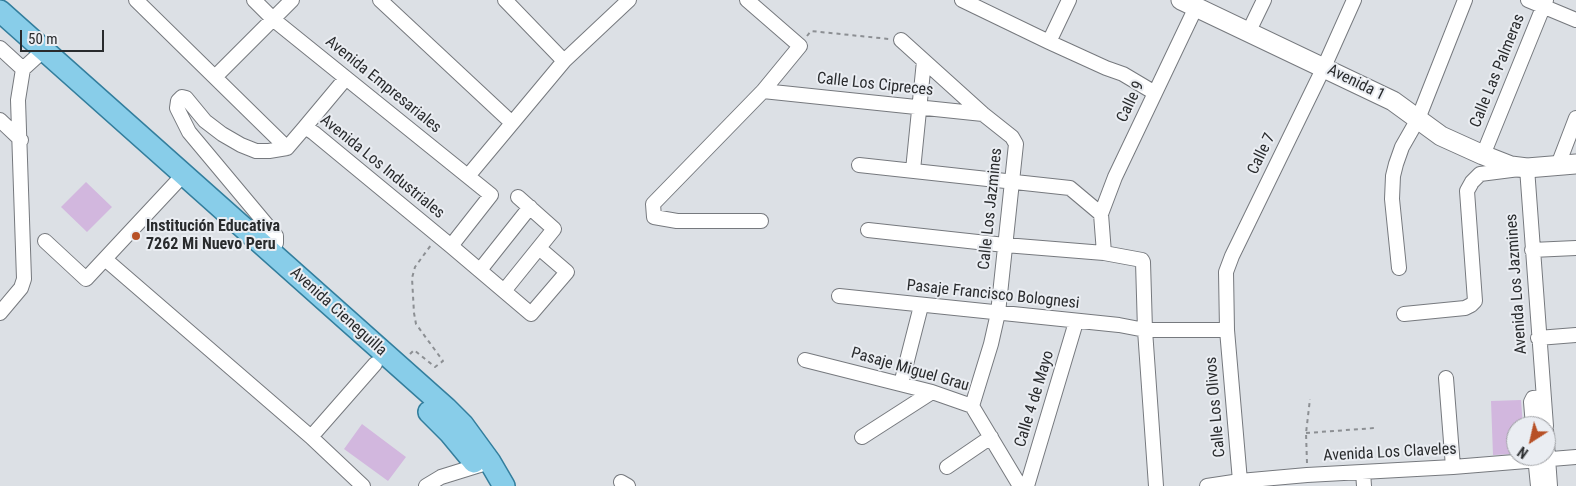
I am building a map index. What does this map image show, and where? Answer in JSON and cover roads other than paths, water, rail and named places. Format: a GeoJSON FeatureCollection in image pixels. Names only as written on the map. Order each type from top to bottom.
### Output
{"type":"FeatureCollection","features":[{"type":"Feature","properties":{"kind":"main road","name":"Avenida Cieneguilla"},"geometry":{"type":"LineString","coordinates":[[0,11],[34,59]]}},
{"type":"Feature","properties":{"kind":"main road","name":"Avenida Cieneguilla"},"geometry":{"type":"LineString","coordinates":[[0,29],[179,179],[271,251],[464,425],[483,464],[489,486]]}},
{"type":"Feature","properties":{"kind":"main road","name":"Avenida Cieneguilla"},"geometry":{"type":"LineString","coordinates":[[179,179],[375,364],[435,417],[504,486]]}},
{"type":"Feature","properties":{"kind":"street"},"geometry":{"type":"LineString","coordinates":[[136,0],[287,148]]}},
{"type":"Feature","properties":{"kind":"street","name":"Avenida Empresariales"},"geometry":{"type":"LineString","coordinates":[[254,0],[274,20],[491,195],[451,246]]}},
{"type":"Feature","properties":{"kind":"street"},"geometry":{"type":"LineString","coordinates":[[215,77],[292,0]]}},
{"type":"Feature","properties":{"kind":"street"},"geometry":{"type":"LineString","coordinates":[[380,0],[512,123]]}},
{"type":"Feature","properties":{"kind":"street"},"geometry":{"type":"LineString","coordinates":[[505,0],[564,61]]}},
{"type":"Feature","properties":{"kind":"street"},"geometry":{"type":"LineString","coordinates":[[747,0],[800,46],[763,90],[653,204],[654,217],[677,221],[762,221]]}},
{"type":"Feature","properties":{"kind":"street"},"geometry":{"type":"LineString","coordinates":[[962,0],[1049,42],[1123,74],[1155,93]]}},
{"type":"Feature","properties":{"kind":"street"},"geometry":{"type":"LineString","coordinates":[[1049,42],[1069,0]]}},
{"type":"Feature","properties":{"kind":"street"},"geometry":{"type":"LineString","coordinates":[[1248,33],[1264,0]]}},
{"type":"Feature","properties":{"kind":"street","name":"Calle 7"},"geometry":{"type":"LineString","coordinates":[[1227,330],[1226,272],[1232,256],[1324,67],[1354,0]]}},
{"type":"Feature","properties":{"kind":"street"},"geometry":{"type":"LineString","coordinates":[[1399,268],[1392,199],[1393,176],[1399,155],[1418,119],[1465,0]]}},
{"type":"Feature","properties":{"kind":"street"},"geometry":{"type":"LineString","coordinates":[[1528,0],[1545,3],[1576,20]]}},
{"type":"Feature","properties":{"kind":"street"},"geometry":{"type":"LineString","coordinates":[[468,176],[564,61],[622,2]]}},
{"type":"Feature","properties":{"kind":"street","name":"Calle Las Palmeras"},"geometry":{"type":"LineString","coordinates":[[1483,155],[1545,3]]}},
{"type":"Feature","properties":{"kind":"street","name":"Avenida 1"},"geometry":{"type":"LineString","coordinates":[[1189,4],[1393,101],[1441,136],[1483,155],[1511,166],[1527,168],[1567,165]]}},
{"type":"Feature","properties":{"kind":"street","name":"Calle 9"},"geometry":{"type":"LineString","coordinates":[[1101,214],[1115,177],[1155,93],[1189,4]]}},
{"type":"Feature","properties":{"kind":"street","name":"Calle Los Jazmines"},"geometry":{"type":"LineString","coordinates":[[902,40],[1015,141],[1016,144],[998,313],[991,344],[972,406]]}},
{"type":"Feature","properties":{"kind":"street"},"geometry":{"type":"LineString","coordinates":[[0,48],[34,59],[18,100],[21,140],[24,279],[21,288],[0,313]]}},
{"type":"Feature","properties":{"kind":"street"},"geometry":{"type":"LineString","coordinates":[[913,170],[924,61]]}},
{"type":"Feature","properties":{"kind":"street"},"geometry":{"type":"LineString","coordinates":[[305,127],[346,78]]}},
{"type":"Feature","properties":{"kind":"street","name":"Calle Los Cipreces"},"geometry":{"type":"LineString","coordinates":[[763,90],[983,114]]}},
{"type":"Feature","properties":{"kind":"street"},"geometry":{"type":"LineString","coordinates":[[271,251],[276,243],[276,236],[188,132],[177,108],[178,101],[182,97],[186,98],[205,122],[241,145],[256,151],[287,148]]}},
{"type":"Feature","properties":{"kind":"street"},"geometry":{"type":"LineString","coordinates":[[1567,165],[1576,118]]}},
{"type":"Feature","properties":{"kind":"street"},"geometry":{"type":"LineString","coordinates":[[0,120],[21,140]]}},
{"type":"Feature","properties":{"kind":"street","name":"Avenida Los Industriales"},"geometry":{"type":"LineString","coordinates":[[287,148],[305,127],[328,143],[531,314],[567,272],[539,248]]}},
{"type":"Feature","properties":{"kind":"street"},"geometry":{"type":"LineString","coordinates":[[859,165],[1070,188],[1101,214],[1104,252]]}},
{"type":"Feature","properties":{"kind":"street"},"geometry":{"type":"LineString","coordinates":[[1404,314],[1464,308],[1475,301],[1467,191],[1480,174],[1527,168]]}},
{"type":"Feature","properties":{"kind":"street","name":"Avenida Los Jazmines"},"geometry":{"type":"LineString","coordinates":[[1527,168],[1545,416]]}},
{"type":"Feature","properties":{"kind":"street"},"geometry":{"type":"LineString","coordinates":[[45,241],[86,279],[179,179]]}},
{"type":"Feature","properties":{"kind":"street"},"geometry":{"type":"LineString","coordinates":[[504,291],[554,229],[518,197]]}},
{"type":"Feature","properties":{"kind":"street"},"geometry":{"type":"LineString","coordinates":[[480,270],[530,208]]}},
{"type":"Feature","properties":{"kind":"street"},"geometry":{"type":"LineString","coordinates":[[868,230],[1005,246],[1104,252],[1142,260],[1144,330],[1156,486]]}},
{"type":"Feature","properties":{"kind":"street"},"geometry":{"type":"LineString","coordinates":[[1532,250],[1576,248]]}},
{"type":"Feature","properties":{"kind":"street"},"geometry":{"type":"LineString","coordinates":[[105,259],[311,437],[363,486]]}},
{"type":"Feature","properties":{"kind":"street","name":"Pasaje Francisco Bolognesi"},"geometry":{"type":"LineString","coordinates":[[839,296],[1119,325],[1144,330],[1227,330]]}},
{"type":"Feature","properties":{"kind":"street"},"geometry":{"type":"LineString","coordinates":[[901,384],[921,306]]}},
{"type":"Feature","properties":{"kind":"street","name":"Calle 4 de Mayo"},"geometry":{"type":"LineString","coordinates":[[1027,486],[1076,322]]}},
{"type":"Feature","properties":{"kind":"street","name":"Calle Los Olivos"},"geometry":{"type":"LineString","coordinates":[[1227,330],[1240,481]]}},
{"type":"Feature","properties":{"kind":"street"},"geometry":{"type":"LineString","coordinates":[[1538,338],[1576,335]]}},
{"type":"Feature","properties":{"kind":"street","name":"Pasaje Miguel Grau"},"geometry":{"type":"LineString","coordinates":[[805,360],[932,392],[972,406],[1020,486]]}},
{"type":"Feature","properties":{"kind":"street"},"geometry":{"type":"LineString","coordinates":[[311,437],[375,364]]}},
{"type":"Feature","properties":{"kind":"street"},"geometry":{"type":"LineString","coordinates":[[1446,378],[1453,467]]}},
{"type":"Feature","properties":{"kind":"street"},"geometry":{"type":"LineString","coordinates":[[862,437],[932,392]]}},
{"type":"Feature","properties":{"kind":"street"},"geometry":{"type":"LineString","coordinates":[[1532,416],[1531,402],[1535,398],[1543,396]]}},
{"type":"Feature","properties":{"kind":"street"},"geometry":{"type":"LineString","coordinates":[[947,467],[991,437]]}},
{"type":"Feature","properties":{"kind":"street","name":"Avenida Los Claveles"},"geometry":{"type":"LineString","coordinates":[[1556,458],[1576,457]]}},
{"type":"Feature","properties":{"kind":"street","name":"Avenida Los Claveles"},"geometry":{"type":"LineString","coordinates":[[1206,486],[1307,475],[1363,479],[1506,462]]}},
{"type":"Feature","properties":{"kind":"street"},"geometry":{"type":"LineString","coordinates":[[426,486],[441,477],[483,464]]}},
{"type":"Feature","properties":{"kind":"street"},"geometry":{"type":"LineString","coordinates":[[1538,486],[1539,466]]}},
{"type":"Feature","properties":{"kind":"street","name":"Avenida Los Jazmines"},"geometry":{"type":"LineString","coordinates":[[1543,466],[1550,486]]}},
{"type":"Feature","properties":{"kind":"place","name":"Institución Educativa 7262 Mi Nuevo Peru"},"geometry":{"type":"Point","coordinates":[136,236]}}]}
